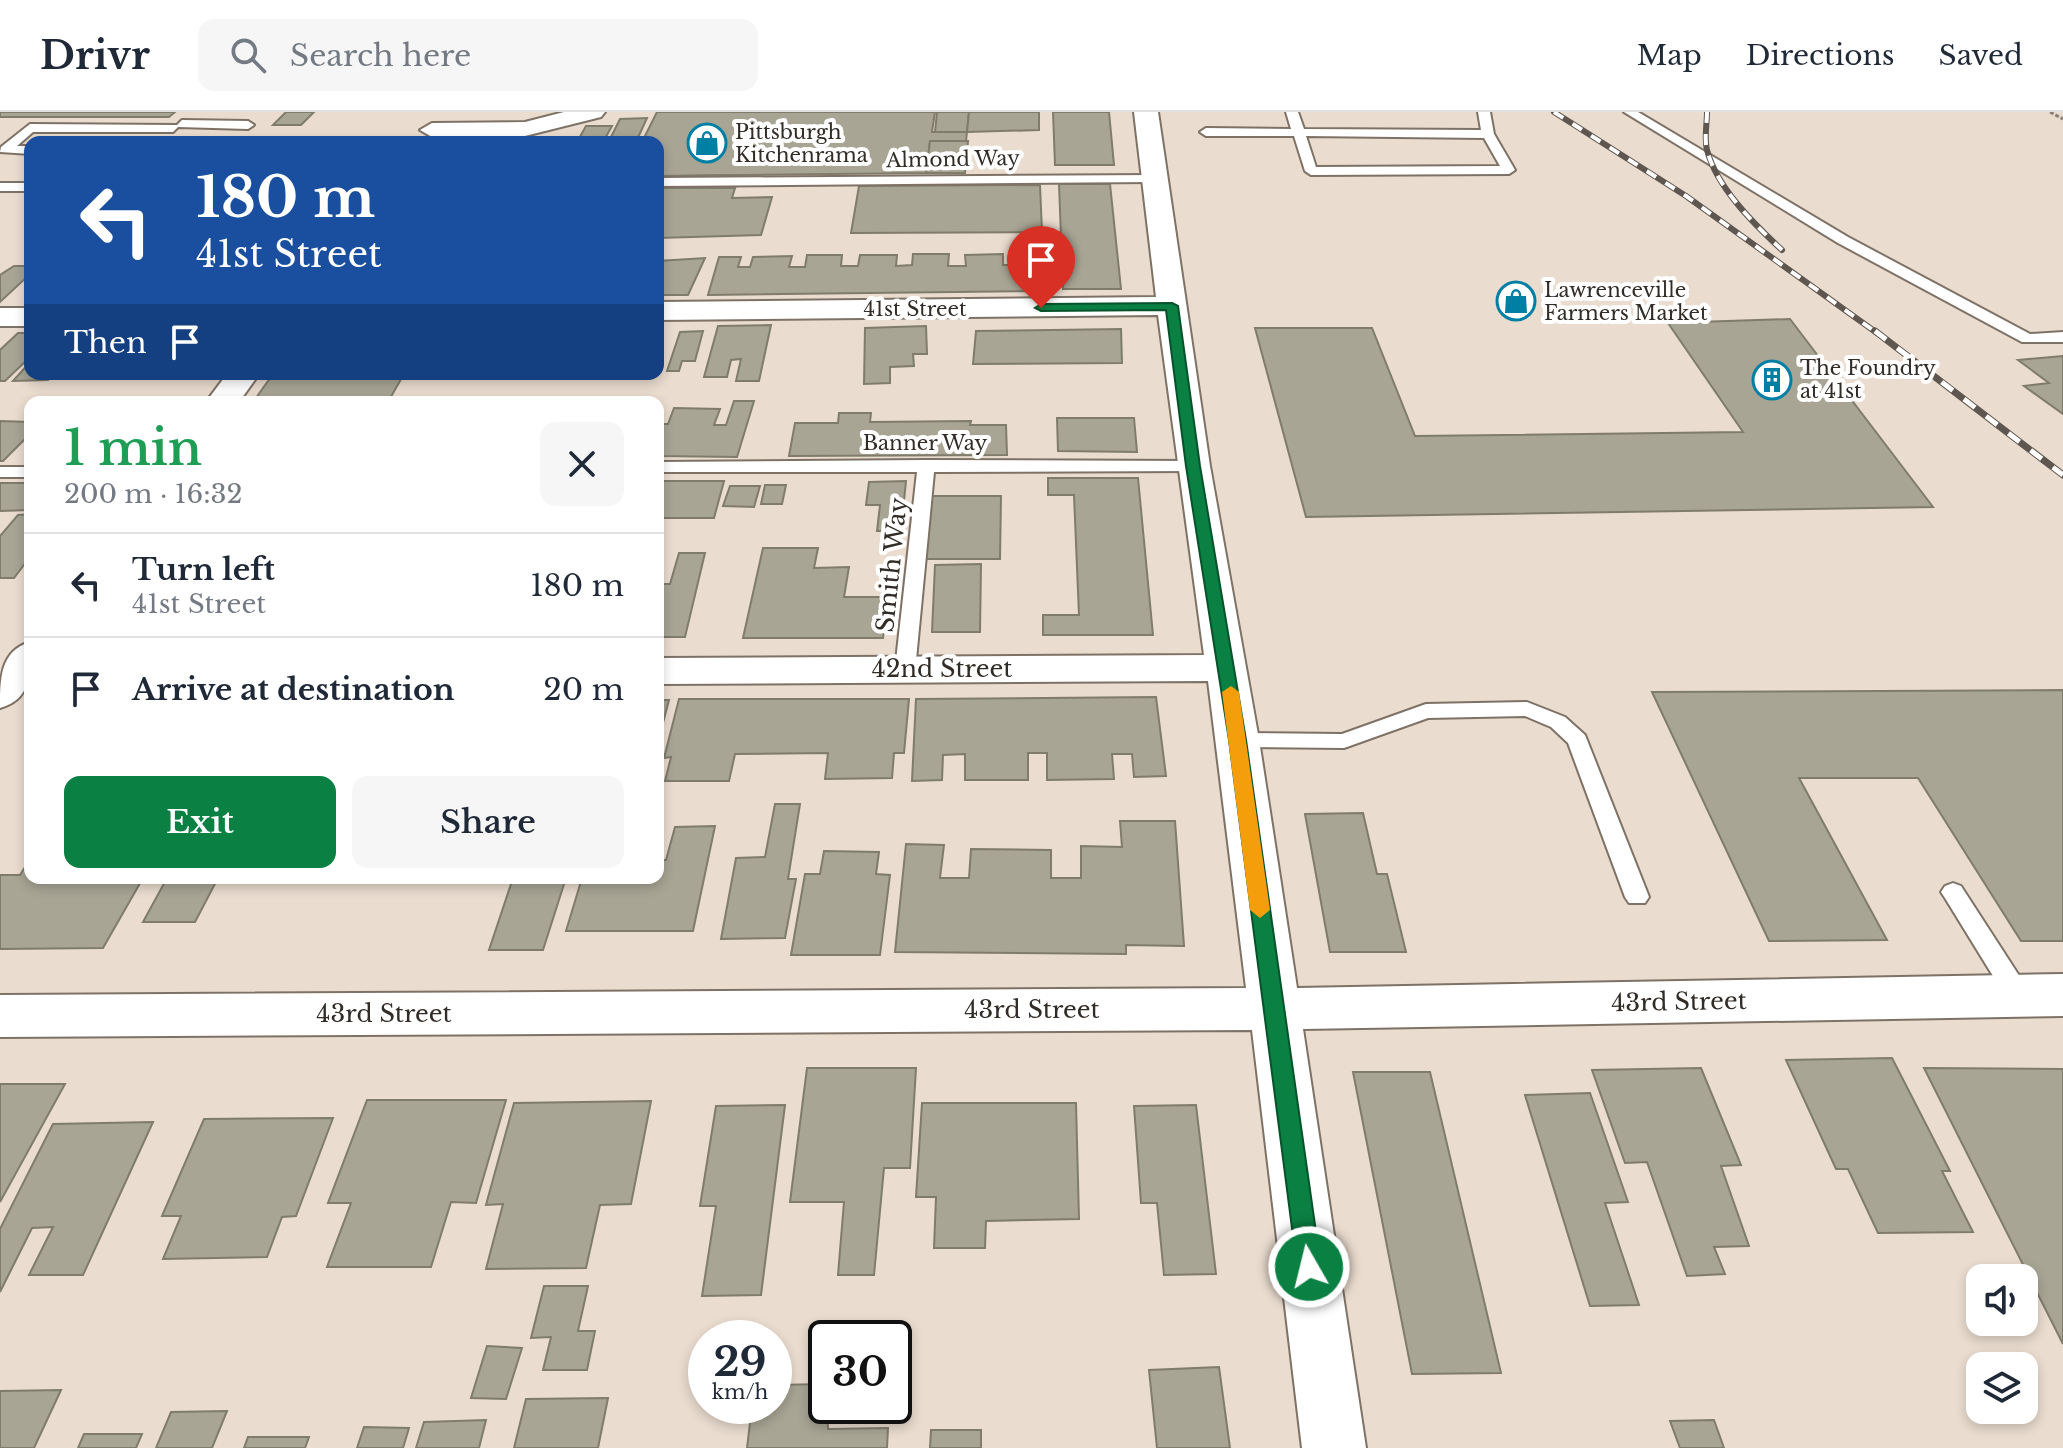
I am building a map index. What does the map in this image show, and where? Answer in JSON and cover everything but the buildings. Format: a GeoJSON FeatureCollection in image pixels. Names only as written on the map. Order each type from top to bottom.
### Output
{"type":"FeatureCollection","features":[{"type":"Feature","properties":{"kind":"street"},"geometry":{"type":"LineString","coordinates":[[433,128],[525,129],[593,112]]}},
{"type":"Feature","properties":{"kind":"street"},"geometry":{"type":"LineString","coordinates":[[1146,112],[1193,466],[1238,740],[1272,1009],[1334,1448]]}},
{"type":"Feature","properties":{"kind":"street","name":"41st Street"},"geometry":{"type":"LineString","coordinates":[[664,311],[1172,306]]}},
{"type":"Feature","properties":{"kind":"street"},"geometry":{"type":"LineString","coordinates":[[0,317],[24,317]]}},
{"type":"Feature","properties":{"kind":"street","name":"42nd Street"},"geometry":{"type":"LineString","coordinates":[[664,671],[1227,668]]}},
{"type":"Feature","properties":{"kind":"street","name":"43rd Street"},"geometry":{"type":"LineString","coordinates":[[0,1016],[1272,1009],[2040,995]]}},
{"type":"Feature","properties":{"kind":"lane"},"geometry":{"type":"LineString","coordinates":[[165,136],[197,112]]}},
{"type":"Feature","properties":{"kind":"lane"},"geometry":{"type":"LineString","coordinates":[[1292,112],[1296,133],[1311,171],[1509,170],[1488,134],[1484,112]]}},
{"type":"Feature","properties":{"kind":"lane"},"geometry":{"type":"LineString","coordinates":[[1630,112],[1843,240],[2027,339],[2063,337]]}},
{"type":"Feature","properties":{"kind":"lane"},"geometry":{"type":"LineString","coordinates":[[24,150],[5,150],[30,128],[248,125]]}},
{"type":"Feature","properties":{"kind":"lane"},"geometry":{"type":"LineString","coordinates":[[1206,132],[1488,134]]}},
{"type":"Feature","properties":{"kind":"lane","name":"Almond Way"},"geometry":{"type":"LineString","coordinates":[[664,182],[1153,178]]}},
{"type":"Feature","properties":{"kind":"lane"},"geometry":{"type":"LineString","coordinates":[[0,187],[24,187]]}},
{"type":"Feature","properties":{"kind":"lane","name":"Smith Way"},"geometry":{"type":"LineString","coordinates":[[905,670],[926,465]]}},
{"type":"Feature","properties":{"kind":"lane","name":"Banner Way"},"geometry":{"type":"LineString","coordinates":[[664,467],[1193,466]]}},
{"type":"Feature","properties":{"kind":"lane"},"geometry":{"type":"LineString","coordinates":[[0,472],[24,472]]}},
{"type":"Feature","properties":{"kind":"lane"},"geometry":{"type":"LineString","coordinates":[[1238,740],[1344,741],[1426,711],[1527,709],[1558,722],[1577,740],[1637,897]]}},
{"type":"Feature","properties":{"kind":"lane"},"geometry":{"type":"LineString","coordinates":[[1953,892],[2040,995]]}},
{"type":"Feature","properties":{"kind":"path"},"geometry":{"type":"LineString","coordinates":[[2050,112],[2063,119]]}},
{"type":"Feature","properties":{"kind":"railway"},"geometry":{"type":"LineString","coordinates":[[1554,112],[1686,196],[1877,333]]}},
{"type":"Feature","properties":{"kind":"railway"},"geometry":{"type":"LineString","coordinates":[[1707,112],[1706,145],[1719,178],[1749,217],[1782,250]]}},
{"type":"Feature","properties":{"kind":"railway"},"geometry":{"type":"LineString","coordinates":[[1875,331],[2063,475]]}},
{"type":"Feature","properties":{"kind":"slow traffic"},"geometry":{"type":"LineString","coordinates":[[1231,692],[1260,910]]}},
{"type":"Feature","properties":{"kind":"place","name":"Pittsburgh Kitchenrama"},"geometry":{"type":"Point","coordinates":[707,143]}},
{"type":"Feature","properties":{"kind":"place","name":"Lawrenceville Farmers Market"},"geometry":{"type":"Point","coordinates":[1516,301]}},
{"type":"Feature","properties":{"kind":"place","name":"The Foundry at 41st"},"geometry":{"type":"Point","coordinates":[1772,380]}},
{"type":"Feature","properties":{"kind":"route"},"geometry":{"type":"LineString","coordinates":[[1041,308],[1172,306],[1193,466],[1238,740],[1309,1267]]}}]}
